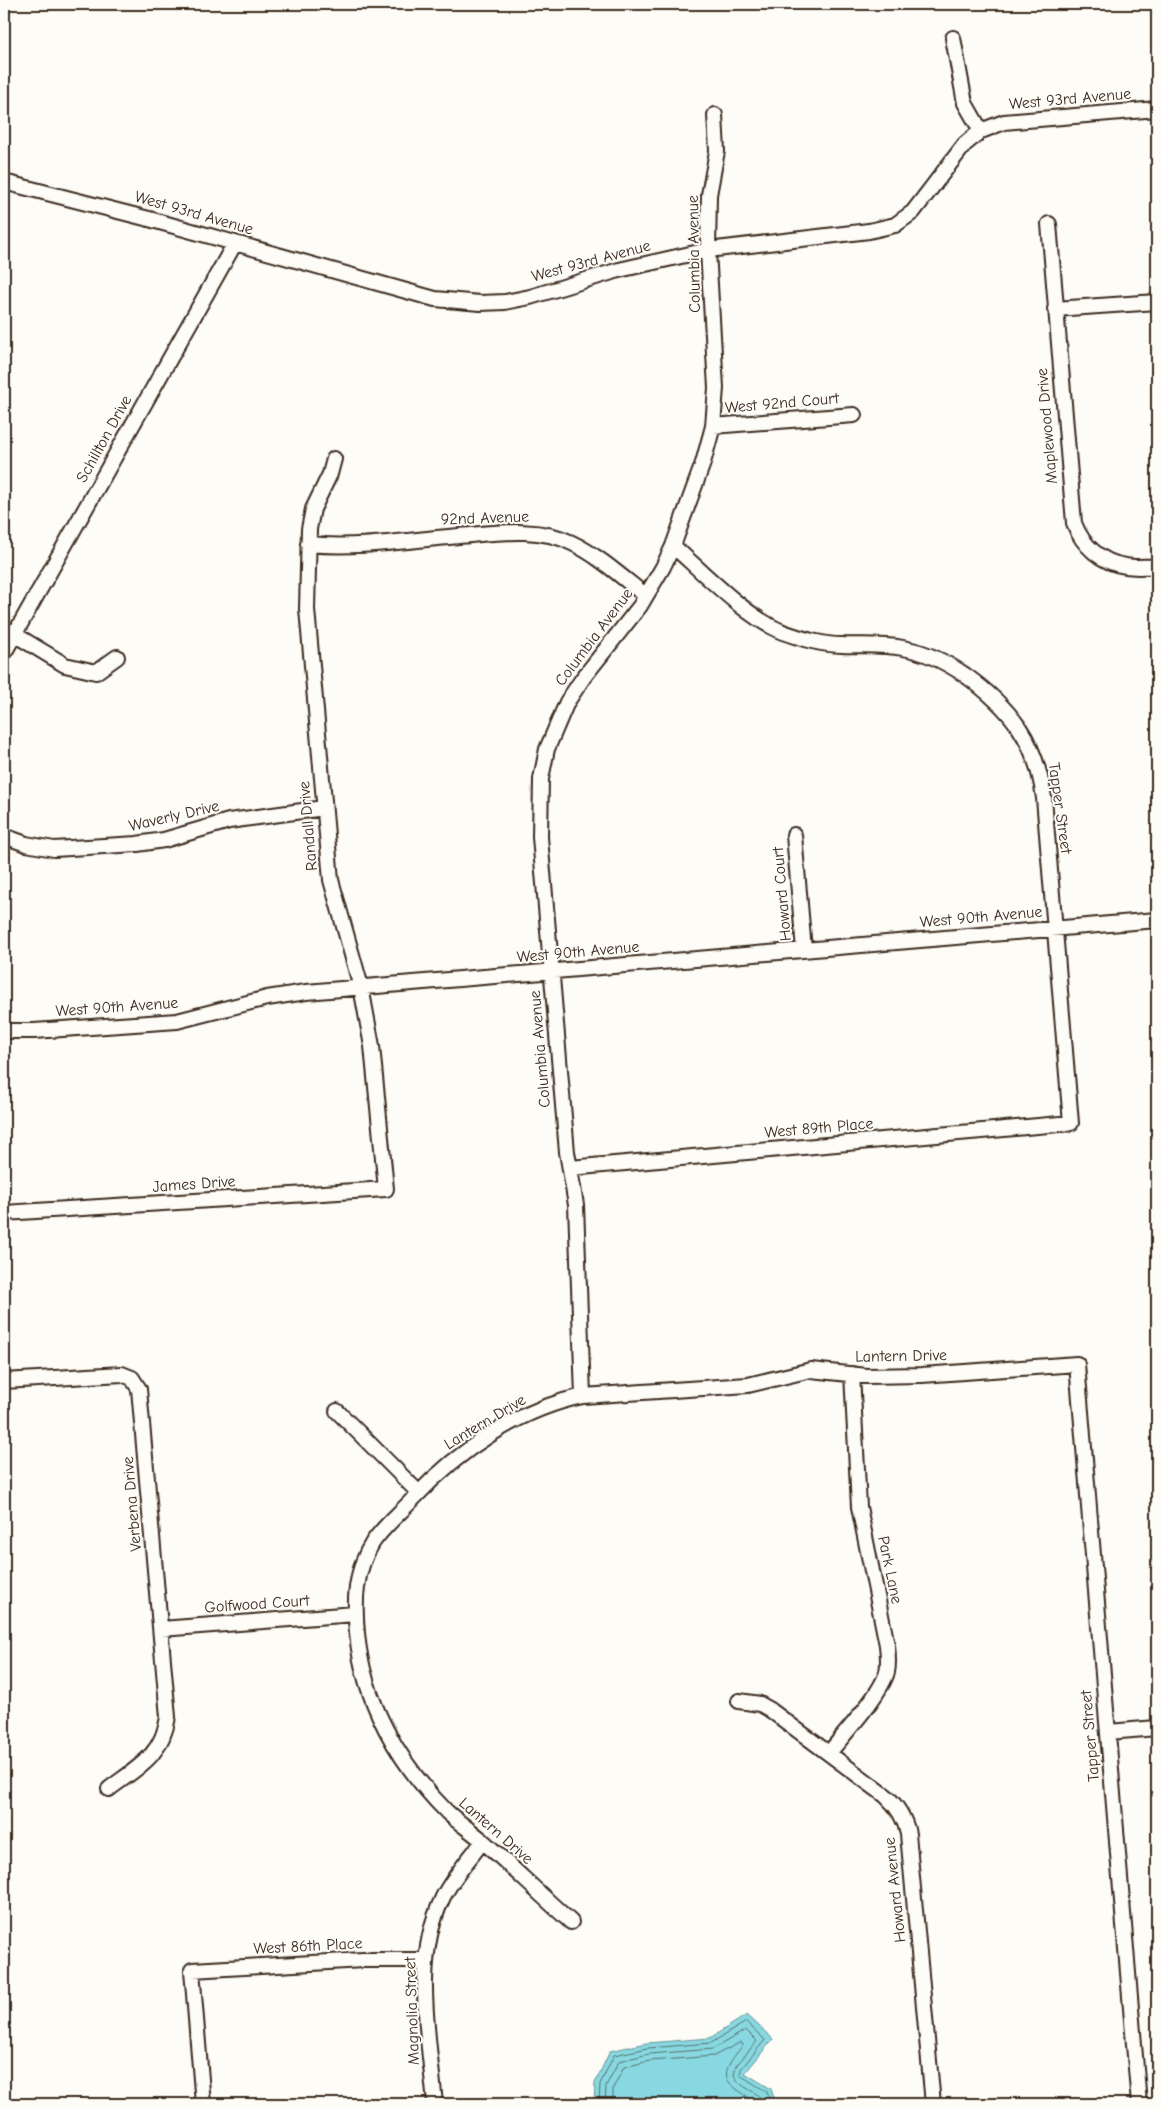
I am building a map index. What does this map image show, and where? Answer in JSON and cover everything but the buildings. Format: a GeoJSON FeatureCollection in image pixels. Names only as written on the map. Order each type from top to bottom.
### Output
{"type":"FeatureCollection","features":[{"type":"Feature","properties":{"kind":"street"},"geometry":{"type":"LineString","coordinates":[[953,38],[965,103],[981,131]]}},
{"type":"Feature","properties":{"kind":"street","name":"West 93rd Avenue"},"geometry":{"type":"LineString","coordinates":[[4,182],[60,195],[435,299],[480,303],[505,302],[530,297],[619,270],[708,250],[869,231],[895,224],[913,212],[965,144],[981,131],[1004,122],[1157,109]]}},
{"type":"Feature","properties":{"kind":"street","name":"Columbia Avenue"},"geometry":{"type":"LineString","coordinates":[[584,1396],[576,1204],[567,1152],[539,821],[543,764],[552,736],[576,687],[646,596],[673,546],[703,463],[713,426],[716,388],[708,250],[709,195],[717,150],[714,115]]}},
{"type":"Feature","properties":{"kind":"street","name":"Maplewood Drive"},"geometry":{"type":"LineString","coordinates":[[1049,224],[1072,515],[1077,531],[1092,551],[1108,561],[1124,566],[1157,567]]}},
{"type":"Feature","properties":{"kind":"street","name":"Schillton Drive"},"geometry":{"type":"LineString","coordinates":[[4,653],[9,631],[235,243]]}},
{"type":"Feature","properties":{"kind":"street"},"geometry":{"type":"LineString","coordinates":[[1055,310],[1157,302]]}},
{"type":"Feature","properties":{"kind":"street","name":"West 92nd Court"},"geometry":{"type":"LineString","coordinates":[[713,426],[854,415]]}},
{"type":"Feature","properties":{"kind":"street","name":"Randall Drive"},"geometry":{"type":"LineString","coordinates":[[334,459],[330,474],[314,509],[308,544],[307,609],[332,889],[361,988],[374,1056],[386,1189]]}},
{"type":"Feature","properties":{"kind":"street","name":"92nd Avenue"},"geometry":{"type":"LineString","coordinates":[[308,544],[336,547],[489,533],[528,532],[571,542],[607,566],[646,596]]}},
{"type":"Feature","properties":{"kind":"street","name":"Tapper Street"},"geometry":{"type":"LineString","coordinates":[[673,546],[766,624],[816,642],[844,645],[883,645],[920,652],[956,670],[991,694],[1007,710],[1028,740],[1040,772],[1044,798],[1056,928],[1070,1123]]}},
{"type":"Feature","properties":{"kind":"street"},"geometry":{"type":"LineString","coordinates":[[9,631],[65,664],[96,672],[117,657]]}},
{"type":"Feature","properties":{"kind":"street","name":"Waverly Drive"},"geometry":{"type":"LineString","coordinates":[[4,836],[26,844],[54,849],[137,844],[164,840],[229,821],[324,808]]}},
{"type":"Feature","properties":{"kind":"street","name":"Howard Court"},"geometry":{"type":"LineString","coordinates":[[794,835],[804,950]]}},
{"type":"Feature","properties":{"kind":"street","name":"West 90th Avenue"},"geometry":{"type":"LineString","coordinates":[[4,1030],[34,1031],[166,1023],[190,1019],[284,995],[1157,920]]}},
{"type":"Feature","properties":{"kind":"street","name":"West 89th Place"},"geometry":{"type":"LineString","coordinates":[[570,1168],[1070,1123]]}},
{"type":"Feature","properties":{"kind":"street","name":"James Drive"},"geometry":{"type":"LineString","coordinates":[[4,1213],[386,1189]]}},
{"type":"Feature","properties":{"kind":"street","name":"Tapper Street"},"geometry":{"type":"LineString","coordinates":[[1078,1364],[1139,2104]]}},
{"type":"Feature","properties":{"kind":"street","name":"Lantern Drive"},"geometry":{"type":"LineString","coordinates":[[571,1922],[483,1841],[448,1813],[414,1776],[386,1730],[374,1704],[366,1678],[357,1641],[355,1614],[356,1585],[374,1540],[456,1458],[493,1434],[541,1409],[584,1396],[748,1386],[811,1370],[867,1376],[922,1375],[1078,1364]]}},
{"type":"Feature","properties":{"kind":"street","name":"Verbena Drive"},"geometry":{"type":"LineString","coordinates":[[4,1381],[122,1374],[132,1378],[140,1394],[168,1708],[161,1742],[147,1761],[109,1789]]}},
{"type":"Feature","properties":{"kind":"street","name":"Park Lane"},"geometry":{"type":"LineString","coordinates":[[829,1754],[880,1687],[887,1671],[888,1662],[888,1645],[859,1507],[852,1374]]}},
{"type":"Feature","properties":{"kind":"street"},"geometry":{"type":"LineString","coordinates":[[336,1411],[419,1493]]}},
{"type":"Feature","properties":{"kind":"street","name":"Golfwood Court"},"geometry":{"type":"LineString","coordinates":[[161,1629],[355,1614]]}},
{"type":"Feature","properties":{"kind":"street","name":"Howard Avenue"},"geometry":{"type":"LineString","coordinates":[[739,1701],[760,1704],[770,1709],[890,1800],[902,1816],[907,1828],[933,2104]]}},
{"type":"Feature","properties":{"kind":"street"},"geometry":{"type":"LineString","coordinates":[[1108,1732],[1157,1728]]}},
{"type":"Feature","properties":{"kind":"street","name":"Magnolia Street"},"geometry":{"type":"LineString","coordinates":[[435,2104],[426,2003],[425,1960],[433,1922],[443,1896],[483,1841]]}},
{"type":"Feature","properties":{"kind":"street","name":"West 86th Place"},"geometry":{"type":"LineString","coordinates":[[203,2104],[192,1970],[372,1960],[425,1960]]}},
{"type":"Feature","properties":{"kind":"water"},"geometry":{"type":"Polygon","coordinates":[[[1157,139],[1157,184],[1153,162],[1157,139]]]}},
{"type":"Feature","properties":{"kind":"water"},"geometry":{"type":"Polygon","coordinates":[[[747,2015],[773,2039],[745,2073],[771,2089],[776,2104],[594,2104],[595,2083],[610,2051],[647,2043],[710,2038],[747,2015]]]}}]}
